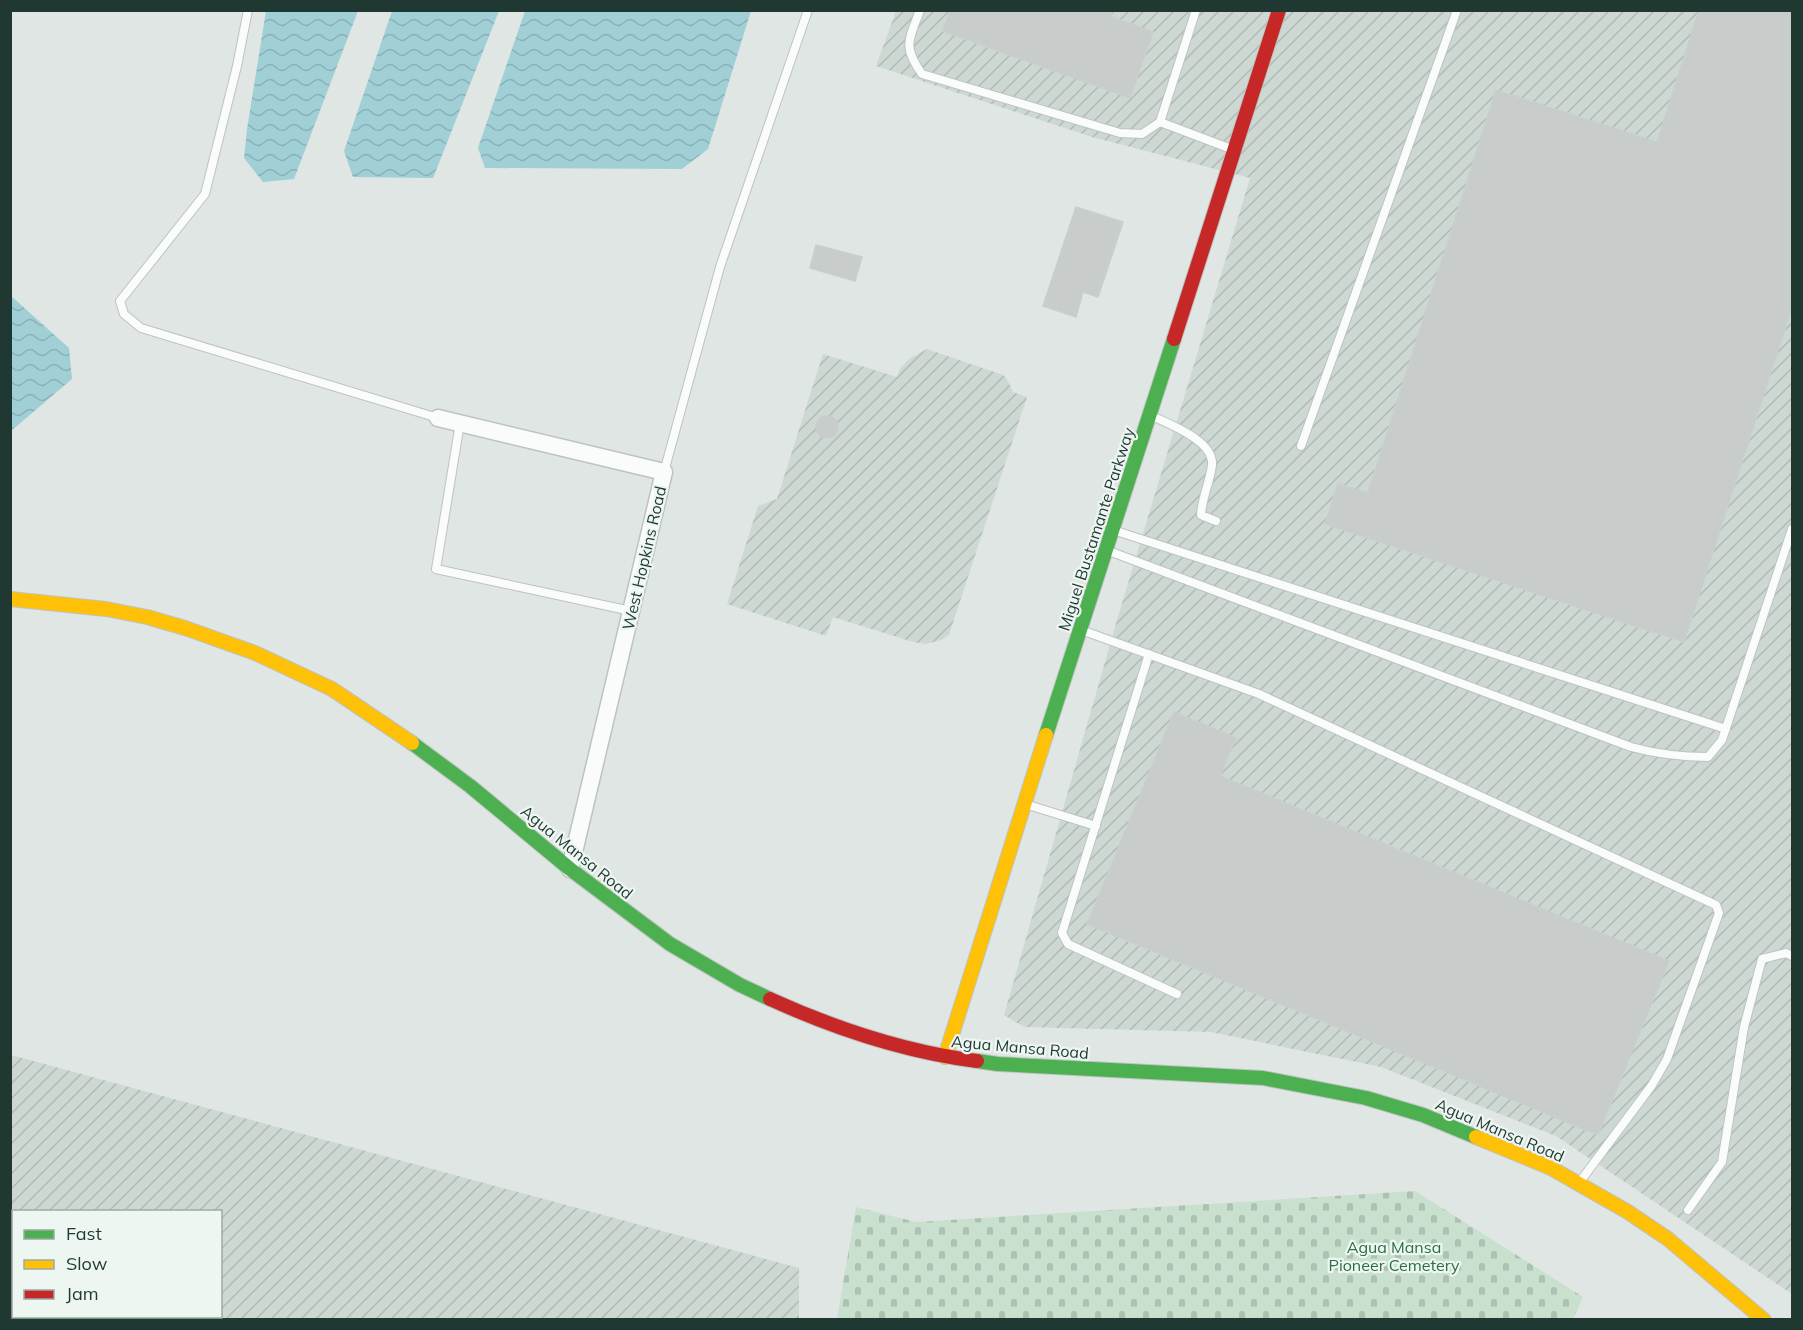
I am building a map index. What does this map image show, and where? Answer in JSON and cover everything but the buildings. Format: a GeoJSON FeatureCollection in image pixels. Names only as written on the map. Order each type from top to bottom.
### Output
{"type":"FeatureCollection","features":[{"type":"Feature","properties":{"kind":"main road","name":"Miguel Bustamante Parkway"},"geometry":{"type":"LineString","coordinates":[[945,1057],[1024,804],[1280,10]]}},
{"type":"Feature","properties":{"kind":"main road","name":"Agua Mansa Road"},"geometry":{"type":"LineString","coordinates":[[10,599],[106,609],[147,617],[222,641],[332,689],[397,732],[470,786],[570,869],[670,944],[740,985],[812,1018],[870,1038],[945,1057],[998,1064],[1073,1069],[1263,1078],[1366,1098],[1423,1115],[1551,1168],[1628,1212],[1668,1239],[1764,1320]]}},
{"type":"Feature","properties":{"kind":"street","name":"West Hopkins Road"},"geometry":{"type":"LineString","coordinates":[[438,418],[664,472],[570,869]]}},
{"type":"Feature","properties":{"kind":"lane"},"geometry":{"type":"LineString","coordinates":[[248,10],[237,66],[205,194],[120,301],[124,314],[141,328],[438,418]]}},
{"type":"Feature","properties":{"kind":"lane"},"geometry":{"type":"LineString","coordinates":[[664,472],[720,267],[808,10]]}},
{"type":"Feature","properties":{"kind":"lane"},"geometry":{"type":"LineString","coordinates":[[920,10],[908,43],[913,61],[922,74],[1120,133],[1143,134],[1160,122],[1196,10]]}},
{"type":"Feature","properties":{"kind":"lane"},"geometry":{"type":"LineString","coordinates":[[1301,446],[1457,10]]}},
{"type":"Feature","properties":{"kind":"lane"},"geometry":{"type":"LineString","coordinates":[[1160,122],[1234,150]]}},
{"type":"Feature","properties":{"kind":"lane"},"geometry":{"type":"LineString","coordinates":[[1149,415],[1192,436],[1208,449],[1212,461],[1201,514],[1216,521]]}},
{"type":"Feature","properties":{"kind":"lane"},"geometry":{"type":"LineString","coordinates":[[460,423],[436,569],[631,611]]}},
{"type":"Feature","properties":{"kind":"lane"},"geometry":{"type":"LineString","coordinates":[[1106,550],[1631,747],[1653,753],[1708,757],[1722,740],[1792,529]]}},
{"type":"Feature","properties":{"kind":"lane"},"geometry":{"type":"LineString","coordinates":[[1113,530],[1726,729]]}},
{"type":"Feature","properties":{"kind":"lane"},"geometry":{"type":"LineString","coordinates":[[1081,630],[1259,694],[1716,905],[1719,913],[1667,1059],[1652,1085],[1578,1184]]}},
{"type":"Feature","properties":{"kind":"lane"},"geometry":{"type":"LineString","coordinates":[[1149,654],[1062,933],[1068,944],[1177,994]]}},
{"type":"Feature","properties":{"kind":"lane"},"geometry":{"type":"LineString","coordinates":[[1024,804],[1096,826]]}},
{"type":"Feature","properties":{"kind":"lane"},"geometry":{"type":"LineString","coordinates":[[1688,1210],[1722,1162],[1744,1027],[1762,959],[1786,953],[1792,956]]}},
{"type":"Feature","properties":{"kind":"shaded area"},"geometry":{"type":"Polygon","coordinates":[[[896,11],[1792,11],[1792,1294],[1556,1136],[1381,1067],[1211,1032],[1024,1027],[1004,1015],[1117,620],[1250,178],[1092,137],[876,66],[896,11]]]}},
{"type":"Feature","properties":{"kind":"shaded area"},"geometry":{"type":"Polygon","coordinates":[[[927,349],[1003,375],[1013,392],[1027,397],[949,635],[926,644],[913,642],[833,617],[826,636],[727,604],[758,506],[777,499],[823,354],[897,377],[900,369],[909,359],[927,349]]]}},
{"type":"Feature","properties":{"kind":"shaded area"},"geometry":{"type":"Polygon","coordinates":[[[11,1055],[799,1268],[799,1319],[11,1319],[11,1055]]]}},
{"type":"Feature","properties":{"kind":"green space","name":"Agua Mansa Pioneer Cemetery"},"geometry":{"type":"Polygon","coordinates":[[[1415,1191],[1583,1297],[1573,1319],[837,1319],[856,1207],[916,1222],[1415,1191]]]}},
{"type":"Feature","properties":{"kind":"water"},"geometry":{"type":"Polygon","coordinates":[[[266,11],[358,11],[294,179],[263,182],[244,158],[266,11]]]}},
{"type":"Feature","properties":{"kind":"water"},"geometry":{"type":"Polygon","coordinates":[[[392,11],[499,11],[433,178],[353,177],[344,151],[392,11]]]}},
{"type":"Feature","properties":{"kind":"water"},"geometry":{"type":"Polygon","coordinates":[[[525,11],[751,11],[708,149],[682,169],[485,168],[478,148],[525,11]]]}},
{"type":"Feature","properties":{"kind":"water"},"geometry":{"type":"Polygon","coordinates":[[[10,295],[69,348],[72,379],[11,431],[10,295]]]}},
{"type":"Feature","properties":{"kind":"traffic: fast"},"geometry":{"type":"LineString","coordinates":[[1046,735],[1174,339]]}},
{"type":"Feature","properties":{"kind":"traffic: fast"},"geometry":{"type":"LineString","coordinates":[[412,743],[470,786],[570,869],[670,944],[740,985],[770,999]]}},
{"type":"Feature","properties":{"kind":"traffic: fast"},"geometry":{"type":"LineString","coordinates":[[977,1061],[1263,1078],[1366,1098],[1423,1115],[1476,1137]]}},
{"type":"Feature","properties":{"kind":"traffic: slow"},"geometry":{"type":"LineString","coordinates":[[10,599],[106,609],[147,617],[255,653],[332,689],[412,743]]}},
{"type":"Feature","properties":{"kind":"traffic: slow"},"geometry":{"type":"LineString","coordinates":[[945,1057],[1046,735]]}},
{"type":"Feature","properties":{"kind":"traffic: slow"},"geometry":{"type":"LineString","coordinates":[[1476,1137],[1551,1168],[1628,1212],[1668,1239],[1764,1320]]}},
{"type":"Feature","properties":{"kind":"traffic: jam"},"geometry":{"type":"LineString","coordinates":[[1174,339],[1279,10]]}},
{"type":"Feature","properties":{"kind":"traffic: jam"},"geometry":{"type":"LineString","coordinates":[[770,999],[871,1038],[924,1052],[977,1061]]}}]}
